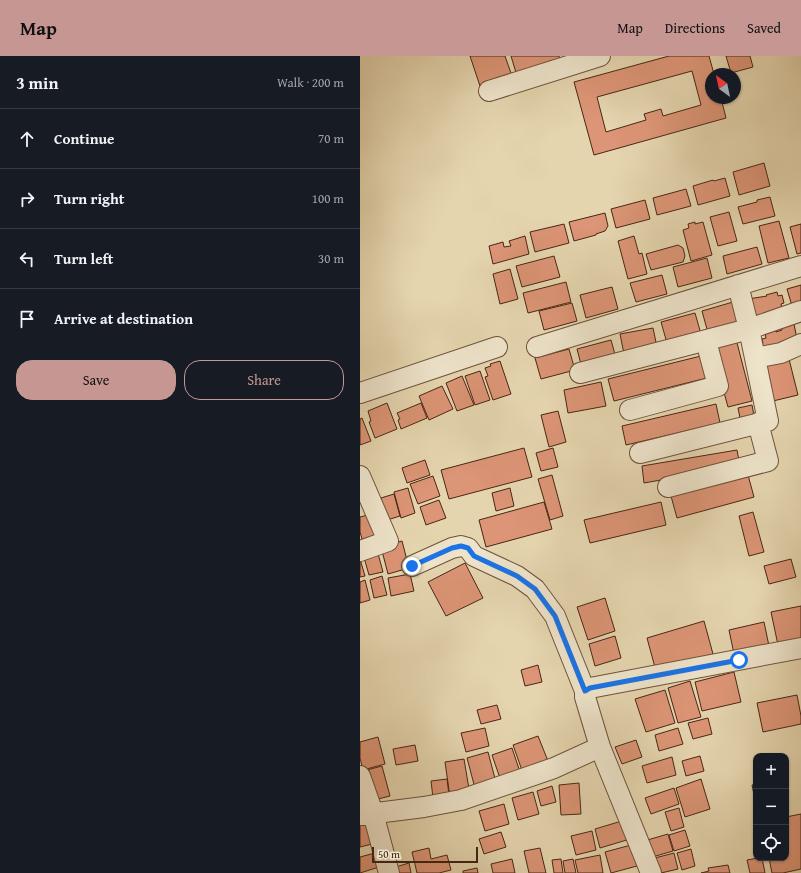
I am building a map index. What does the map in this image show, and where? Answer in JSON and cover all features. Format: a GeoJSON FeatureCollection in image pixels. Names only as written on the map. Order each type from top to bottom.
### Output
{"type":"FeatureCollection","features":[{"type":"Feature","properties":{"kind":"street"},"geometry":{"type":"LineString","coordinates":[[489,91],[600,56]]}},
{"type":"Feature","properties":{"kind":"street"},"geometry":{"type":"LineString","coordinates":[[537,347],[801,266]]}},
{"type":"Feature","properties":{"kind":"street"},"geometry":{"type":"LineString","coordinates":[[668,487],[768,461],[755,358],[738,285]]}},
{"type":"Feature","properties":{"kind":"street"},"geometry":{"type":"LineString","coordinates":[[580,373],[749,329],[801,311]]}},
{"type":"Feature","properties":{"kind":"street"},"geometry":{"type":"LineString","coordinates":[[630,410],[718,386],[706,341]]}},
{"type":"Feature","properties":{"kind":"street"},"geometry":{"type":"LineString","coordinates":[[755,358],[781,353],[801,344]]}},
{"type":"Feature","properties":{"kind":"street"},"geometry":{"type":"LineString","coordinates":[[360,393],[497,347]]}},
{"type":"Feature","properties":{"kind":"street"},"geometry":{"type":"LineString","coordinates":[[640,453],[763,422]]}},
{"type":"Feature","properties":{"kind":"street"},"geometry":{"type":"LineString","coordinates":[[360,476],[388,541],[360,551]]}},
{"type":"Feature","properties":{"kind":"street"},"geometry":{"type":"LineString","coordinates":[[412,566],[452,548],[461,546],[468,548],[474,556],[517,576],[535,589],[555,616],[585,691],[585,697],[600,747],[651,873]]}},
{"type":"Feature","properties":{"kind":"street"},"geometry":{"type":"LineString","coordinates":[[585,691],[590,688],[801,648]]}},
{"type":"Feature","properties":{"kind":"street"},"geometry":{"type":"LineString","coordinates":[[366,814],[424,807],[461,800],[554,768],[600,747]]}},
{"type":"Feature","properties":{"kind":"street"},"geometry":{"type":"LineString","coordinates":[[360,776],[366,814],[389,873]]}},
{"type":"Feature","properties":{"kind":"building"},"geometry":{"type":"Polygon","coordinates":[[[470,56],[505,56],[513,79],[481,89],[470,56]]]}},
{"type":"Feature","properties":{"kind":"building"},"geometry":{"type":"Polygon","coordinates":[[[511,56],[559,56],[561,63],[517,76],[511,56]]]}},
{"type":"Feature","properties":{"kind":"building"},"geometry":{"type":"Polygon","coordinates":[[[669,56],[709,56],[712,68],[705,68],[705,104],[722,104],[726,118],[594,155],[574,82],[669,56]],[[692,71],[597,97],[606,132],[646,120],[644,114],[661,109],[663,116],[701,105],[692,71]]]}},
{"type":"Feature","properties":{"kind":"building"},"geometry":{"type":"Polygon","coordinates":[[[726,56],[750,56],[753,67],[741,70],[741,68],[730,68],[726,56]]]}},
{"type":"Feature","properties":{"kind":"building"},"geometry":{"type":"Polygon","coordinates":[[[764,163],[770,186],[739,195],[733,172],[764,163]]]}},
{"type":"Feature","properties":{"kind":"building"},"geometry":{"type":"Polygon","coordinates":[[[725,178],[730,196],[698,205],[693,186],[725,178]]]}},
{"type":"Feature","properties":{"kind":"building"},"geometry":{"type":"Polygon","coordinates":[[[686,189],[691,206],[657,215],[653,198],[686,189]]]}},
{"type":"Feature","properties":{"kind":"building"},"geometry":{"type":"Polygon","coordinates":[[[770,197],[775,216],[743,224],[738,207],[770,197]]]}},
{"type":"Feature","properties":{"kind":"building"},"geometry":{"type":"Polygon","coordinates":[[[645,200],[650,219],[616,228],[611,209],[645,200]]]}},
{"type":"Feature","properties":{"kind":"building"},"geometry":{"type":"Polygon","coordinates":[[[729,212],[737,241],[718,246],[710,217],[729,212]]]}},
{"type":"Feature","properties":{"kind":"building"},"geometry":{"type":"Polygon","coordinates":[[[605,213],[608,226],[605,231],[574,241],[569,222],[605,213]]]}},
{"type":"Feature","properties":{"kind":"building"},"geometry":{"type":"Polygon","coordinates":[[[779,221],[789,258],[768,263],[759,226],[779,221]]]}},
{"type":"Feature","properties":{"kind":"building"},"geometry":{"type":"Polygon","coordinates":[[[695,222],[695,224],[703,222],[712,255],[691,261],[683,230],[689,228],[688,224],[695,222]]]}},
{"type":"Feature","properties":{"kind":"building"},"geometry":{"type":"Polygon","coordinates":[[[564,224],[569,243],[535,252],[530,232],[564,224]]]}},
{"type":"Feature","properties":{"kind":"building"},"geometry":{"type":"Polygon","coordinates":[[[801,224],[801,253],[797,254],[790,227],[801,224]]]}},
{"type":"Feature","properties":{"kind":"building"},"geometry":{"type":"Polygon","coordinates":[[[525,236],[529,254],[493,264],[489,246],[503,242],[504,247],[511,246],[509,241],[525,236]]]}},
{"type":"Feature","properties":{"kind":"building"},"geometry":{"type":"Polygon","coordinates":[[[634,236],[639,254],[642,253],[647,274],[628,279],[618,241],[634,236]]]}},
{"type":"Feature","properties":{"kind":"building"},"geometry":{"type":"Polygon","coordinates":[[[678,245],[683,248],[685,256],[683,262],[651,270],[646,254],[678,245]]]}},
{"type":"Feature","properties":{"kind":"building"},"geometry":{"type":"Polygon","coordinates":[[[757,247],[762,264],[727,274],[723,256],[757,247]]]}},
{"type":"Feature","properties":{"kind":"building"},"geometry":{"type":"Polygon","coordinates":[[[554,256],[560,277],[522,287],[516,266],[554,256]]]}},
{"type":"Feature","properties":{"kind":"building"},"geometry":{"type":"Polygon","coordinates":[[[707,258],[712,278],[678,287],[673,267],[707,258]]]}},
{"type":"Feature","properties":{"kind":"building"},"geometry":{"type":"Polygon","coordinates":[[[510,269],[518,299],[500,304],[493,274],[510,269]]]}},
{"type":"Feature","properties":{"kind":"building"},"geometry":{"type":"Polygon","coordinates":[[[662,275],[667,294],[636,302],[630,283],[662,275]]]}},
{"type":"Feature","properties":{"kind":"building"},"geometry":{"type":"Polygon","coordinates":[[[566,282],[571,302],[528,313],[523,293],[566,282]]]}},
{"type":"Feature","properties":{"kind":"building"},"geometry":{"type":"Polygon","coordinates":[[[801,285],[801,304],[792,306],[787,289],[801,285]]]}},
{"type":"Feature","properties":{"kind":"building"},"geometry":{"type":"Polygon","coordinates":[[[612,287],[618,309],[586,318],[580,295],[612,287]]]}},
{"type":"Feature","properties":{"kind":"building"},"geometry":{"type":"Polygon","coordinates":[[[777,292],[778,296],[782,295],[784,303],[781,304],[783,312],[751,321],[748,299],[767,296],[766,295],[777,292]]]}},
{"type":"Feature","properties":{"kind":"building"},"geometry":{"type":"Polygon","coordinates":[[[733,302],[739,324],[708,333],[702,311],[733,302]]]}},
{"type":"Feature","properties":{"kind":"building"},"geometry":{"type":"Polygon","coordinates":[[[572,303],[577,321],[544,330],[539,311],[572,303]]]}},
{"type":"Feature","properties":{"kind":"building"},"geometry":{"type":"Polygon","coordinates":[[[695,313],[701,334],[667,343],[661,322],[695,313]]]}},
{"type":"Feature","properties":{"kind":"building"},"geometry":{"type":"Polygon","coordinates":[[[794,324],[797,339],[763,353],[761,344],[763,343],[762,339],[766,338],[765,332],[775,329],[776,332],[782,330],[781,328],[794,324]]]}},
{"type":"Feature","properties":{"kind":"building"},"geometry":{"type":"Polygon","coordinates":[[[653,328],[657,347],[624,354],[620,334],[653,328]]]}},
{"type":"Feature","properties":{"kind":"building"},"geometry":{"type":"Polygon","coordinates":[[[736,339],[752,401],[728,407],[711,345],[736,339]]]}},
{"type":"Feature","properties":{"kind":"building"},"geometry":{"type":"Polygon","coordinates":[[[611,340],[616,358],[582,368],[577,349],[611,340]]]}},
{"type":"Feature","properties":{"kind":"building"},"geometry":{"type":"Polygon","coordinates":[[[569,349],[575,370],[541,379],[535,358],[569,349]]]}},
{"type":"Feature","properties":{"kind":"building"},"geometry":{"type":"Polygon","coordinates":[[[705,355],[711,377],[614,401],[608,379],[705,355]]]}},
{"type":"Feature","properties":{"kind":"building"},"geometry":{"type":"Polygon","coordinates":[[[789,359],[798,395],[773,401],[763,366],[789,359]]]}},
{"type":"Feature","properties":{"kind":"building"},"geometry":{"type":"Polygon","coordinates":[[[500,361],[511,394],[493,400],[485,377],[488,376],[485,368],[491,366],[490,364],[500,361]]]}},
{"type":"Feature","properties":{"kind":"building"},"geometry":{"type":"Polygon","coordinates":[[[480,371],[490,400],[475,405],[465,376],[480,371]]]}},
{"type":"Feature","properties":{"kind":"building"},"geometry":{"type":"Polygon","coordinates":[[[462,376],[474,405],[457,411],[446,383],[462,376]]]}},
{"type":"Feature","properties":{"kind":"building"},"geometry":{"type":"Polygon","coordinates":[[[601,382],[606,406],[568,413],[564,390],[601,382]]]}},
{"type":"Feature","properties":{"kind":"building"},"geometry":{"type":"Polygon","coordinates":[[[442,386],[453,409],[429,420],[419,396],[442,386]]]}},
{"type":"Feature","properties":{"kind":"building"},"geometry":{"type":"Polygon","coordinates":[[[387,403],[397,429],[375,438],[369,422],[371,421],[368,411],[387,403]]]}},
{"type":"Feature","properties":{"kind":"building"},"geometry":{"type":"Polygon","coordinates":[[[421,403],[427,418],[401,429],[398,420],[400,419],[397,413],[421,403]]]}},
{"type":"Feature","properties":{"kind":"building"},"geometry":{"type":"Polygon","coordinates":[[[716,404],[720,423],[626,445],[622,426],[716,404]]]}},
{"type":"Feature","properties":{"kind":"building"},"geometry":{"type":"Polygon","coordinates":[[[752,405],[755,421],[741,423],[738,408],[752,405]]]}},
{"type":"Feature","properties":{"kind":"building"},"geometry":{"type":"Polygon","coordinates":[[[558,411],[566,442],[549,447],[541,415],[558,411]]]}},
{"type":"Feature","properties":{"kind":"building"},"geometry":{"type":"Polygon","coordinates":[[[362,418],[371,441],[360,445],[360,419],[362,418]]]}},
{"type":"Feature","properties":{"kind":"building"},"geometry":{"type":"Polygon","coordinates":[[[524,448],[532,477],[449,499],[441,470],[524,448]]]}},
{"type":"Feature","properties":{"kind":"building"},"geometry":{"type":"Polygon","coordinates":[[[553,448],[558,467],[541,471],[536,453],[553,448]]]}},
{"type":"Feature","properties":{"kind":"building"},"geometry":{"type":"Polygon","coordinates":[[[737,450],[740,466],[644,483],[642,466],[737,450]]]}},
{"type":"Feature","properties":{"kind":"building"},"geometry":{"type":"Polygon","coordinates":[[[425,460],[430,475],[407,483],[402,468],[425,460]]]}},
{"type":"Feature","properties":{"kind":"building"},"geometry":{"type":"Polygon","coordinates":[[[552,475],[563,516],[550,520],[538,479],[552,475]]]}},
{"type":"Feature","properties":{"kind":"building"},"geometry":{"type":"Polygon","coordinates":[[[748,475],[754,497],[677,518],[671,496],[748,475]]]}},
{"type":"Feature","properties":{"kind":"building"},"geometry":{"type":"Polygon","coordinates":[[[433,476],[440,496],[418,504],[410,484],[433,476]]]}},
{"type":"Feature","properties":{"kind":"building"},"geometry":{"type":"Polygon","coordinates":[[[408,488],[415,513],[401,518],[394,492],[408,488]]]}},
{"type":"Feature","properties":{"kind":"building"},"geometry":{"type":"Polygon","coordinates":[[[510,488],[514,506],[496,511],[492,493],[510,488]]]}},
{"type":"Feature","properties":{"kind":"building"},"geometry":{"type":"Polygon","coordinates":[[[394,494],[400,516],[387,520],[381,498],[394,494]]]}},
{"type":"Feature","properties":{"kind":"building"},"geometry":{"type":"Polygon","coordinates":[[[439,500],[446,518],[426,525],[420,507],[439,500]]]}},
{"type":"Feature","properties":{"kind":"building"},"geometry":{"type":"Polygon","coordinates":[[[544,502],[552,529],[486,547],[479,520],[544,502]]]}},
{"type":"Feature","properties":{"kind":"building"},"geometry":{"type":"Polygon","coordinates":[[[661,502],[666,525],[590,543],[584,520],[661,502]]]}},
{"type":"Feature","properties":{"kind":"building"},"geometry":{"type":"Polygon","coordinates":[[[753,512],[764,552],[749,556],[739,516],[753,512]]]}},
{"type":"Feature","properties":{"kind":"building"},"geometry":{"type":"Polygon","coordinates":[[[372,514],[381,539],[364,546],[360,532],[360,517],[372,514]]]}},
{"type":"Feature","properties":{"kind":"building"},"geometry":{"type":"Polygon","coordinates":[[[402,541],[409,568],[388,574],[381,547],[402,541]]]}},
{"type":"Feature","properties":{"kind":"building"},"geometry":{"type":"Polygon","coordinates":[[[377,550],[383,572],[369,575],[363,554],[377,550]]]}},
{"type":"Feature","properties":{"kind":"building"},"geometry":{"type":"Polygon","coordinates":[[[360,559],[365,576],[360,577],[360,559]]]}},
{"type":"Feature","properties":{"kind":"building"},"geometry":{"type":"Polygon","coordinates":[[[791,559],[796,577],[769,584],[764,566],[791,559]]]}},
{"type":"Feature","properties":{"kind":"building"},"geometry":{"type":"Polygon","coordinates":[[[465,563],[483,598],[446,616],[428,582],[465,563]]]}},
{"type":"Feature","properties":{"kind":"building"},"geometry":{"type":"Polygon","coordinates":[[[410,574],[414,591],[391,596],[388,578],[410,574]]]}},
{"type":"Feature","properties":{"kind":"building"},"geometry":{"type":"Polygon","coordinates":[[[382,576],[387,595],[374,598],[370,580],[382,576]]]}},
{"type":"Feature","properties":{"kind":"building"},"geometry":{"type":"Polygon","coordinates":[[[365,580],[370,600],[360,603],[360,582],[365,580]]]}},
{"type":"Feature","properties":{"kind":"building"},"geometry":{"type":"Polygon","coordinates":[[[605,598],[615,631],[588,640],[577,607],[605,598]]]}},
{"type":"Feature","properties":{"kind":"building"},"geometry":{"type":"Polygon","coordinates":[[[801,606],[801,640],[778,645],[771,612],[801,606]]]}},
{"type":"Feature","properties":{"kind":"building"},"geometry":{"type":"Polygon","coordinates":[[[704,621],[713,654],[656,671],[647,638],[704,621]]]}},
{"type":"Feature","properties":{"kind":"building"},"geometry":{"type":"Polygon","coordinates":[[[764,622],[769,646],[734,654],[729,630],[764,622]]]}},
{"type":"Feature","properties":{"kind":"building"},"geometry":{"type":"Polygon","coordinates":[[[615,636],[621,658],[595,666],[589,644],[615,636]]]}},
{"type":"Feature","properties":{"kind":"building"},"geometry":{"type":"Polygon","coordinates":[[[538,665],[542,682],[525,686],[521,670],[538,665]]]}},
{"type":"Feature","properties":{"kind":"building"},"geometry":{"type":"Polygon","coordinates":[[[734,672],[741,702],[702,711],[695,682],[734,672]]]}},
{"type":"Feature","properties":{"kind":"building"},"geometry":{"type":"Polygon","coordinates":[[[690,681],[701,717],[678,723],[668,688],[690,681]]]}},
{"type":"Feature","properties":{"kind":"building"},"geometry":{"type":"Polygon","coordinates":[[[665,690],[675,723],[646,732],[635,699],[665,690]]]}},
{"type":"Feature","properties":{"kind":"building"},"geometry":{"type":"Polygon","coordinates":[[[797,695],[801,724],[763,732],[757,703],[797,695]]]}},
{"type":"Feature","properties":{"kind":"building"},"geometry":{"type":"Polygon","coordinates":[[[497,705],[501,719],[481,724],[477,710],[497,705]]]}},
{"type":"Feature","properties":{"kind":"building"},"geometry":{"type":"Polygon","coordinates":[[[708,718],[712,734],[693,739],[688,723],[708,718]]]}},
{"type":"Feature","properties":{"kind":"building"},"geometry":{"type":"Polygon","coordinates":[[[485,728],[489,746],[466,752],[461,733],[485,728]]]}},
{"type":"Feature","properties":{"kind":"building"},"geometry":{"type":"Polygon","coordinates":[[[678,728],[683,744],[659,751],[655,735],[678,728]]]}},
{"type":"Feature","properties":{"kind":"building"},"geometry":{"type":"Polygon","coordinates":[[[538,736],[550,766],[524,776],[513,745],[538,736]]]}},
{"type":"Feature","properties":{"kind":"building"},"geometry":{"type":"Polygon","coordinates":[[[378,737],[385,764],[363,770],[360,758],[360,742],[378,737]]]}},
{"type":"Feature","properties":{"kind":"building"},"geometry":{"type":"Polygon","coordinates":[[[636,740],[642,757],[622,764],[615,747],[636,740]]]}},
{"type":"Feature","properties":{"kind":"building"},"geometry":{"type":"Polygon","coordinates":[[[415,745],[418,761],[396,765],[393,749],[415,745]]]}},
{"type":"Feature","properties":{"kind":"building"},"geometry":{"type":"Polygon","coordinates":[[[512,748],[521,775],[501,781],[492,755],[512,748]]]}},
{"type":"Feature","properties":{"kind":"building"},"geometry":{"type":"Polygon","coordinates":[[[488,752],[497,786],[476,792],[467,758],[488,752]]]}},
{"type":"Feature","properties":{"kind":"building"},"geometry":{"type":"Polygon","coordinates":[[[700,756],[704,771],[686,776],[682,761],[700,756]]]}},
{"type":"Feature","properties":{"kind":"building"},"geometry":{"type":"Polygon","coordinates":[[[672,757],[676,775],[647,783],[642,766],[672,757]]]}},
{"type":"Feature","properties":{"kind":"building"},"geometry":{"type":"Polygon","coordinates":[[[464,759],[470,795],[450,797],[445,762],[464,759]]]}},
{"type":"Feature","properties":{"kind":"building"},"geometry":{"type":"Polygon","coordinates":[[[382,766],[390,796],[370,801],[363,771],[382,766]]]}},
{"type":"Feature","properties":{"kind":"building"},"geometry":{"type":"Polygon","coordinates":[[[447,779],[449,795],[433,798],[431,781],[447,779]]]}},
{"type":"Feature","properties":{"kind":"building"},"geometry":{"type":"Polygon","coordinates":[[[701,779],[710,809],[685,817],[676,788],[701,779]]]}},
{"type":"Feature","properties":{"kind":"building"},"geometry":{"type":"Polygon","coordinates":[[[579,783],[581,814],[561,815],[559,785],[579,783]]]}},
{"type":"Feature","properties":{"kind":"building"},"geometry":{"type":"Polygon","coordinates":[[[552,786],[556,802],[541,806],[537,791],[552,786]]]}},
{"type":"Feature","properties":{"kind":"building"},"geometry":{"type":"Polygon","coordinates":[[[674,788],[679,804],[651,814],[645,798],[674,788]]]}},
{"type":"Feature","properties":{"kind":"building"},"geometry":{"type":"Polygon","coordinates":[[[533,792],[539,814],[518,820],[512,798],[533,792]]]}},
{"type":"Feature","properties":{"kind":"building"},"geometry":{"type":"Polygon","coordinates":[[[504,804],[509,824],[485,831],[479,811],[504,804]]]}},
{"type":"Feature","properties":{"kind":"building"},"geometry":{"type":"Polygon","coordinates":[[[679,808],[684,827],[671,831],[665,812],[679,808]]]}},
{"type":"Feature","properties":{"kind":"building"},"geometry":{"type":"Polygon","coordinates":[[[801,814],[801,869],[783,873],[772,873],[770,861],[789,861],[789,816],[801,814]]]}},
{"type":"Feature","properties":{"kind":"building"},"geometry":{"type":"Polygon","coordinates":[[[365,818],[372,844],[360,847],[360,819],[365,818]]]}},
{"type":"Feature","properties":{"kind":"building"},"geometry":{"type":"Polygon","coordinates":[[[625,820],[630,839],[600,848],[595,829],[625,820]]]}},
{"type":"Feature","properties":{"kind":"building"},"geometry":{"type":"Polygon","coordinates":[[[685,830],[690,846],[674,851],[669,835],[685,830]]]}},
{"type":"Feature","properties":{"kind":"building"},"geometry":{"type":"Polygon","coordinates":[[[592,831],[596,850],[576,855],[571,836],[592,831]]]}},
{"type":"Feature","properties":{"kind":"building"},"geometry":{"type":"Polygon","coordinates":[[[501,832],[506,847],[484,854],[479,839],[501,832]]]}},
{"type":"Feature","properties":{"kind":"building"},"geometry":{"type":"Polygon","coordinates":[[[668,834],[673,851],[649,858],[644,841],[668,834]]]}},
{"type":"Feature","properties":{"kind":"building"},"geometry":{"type":"Polygon","coordinates":[[[631,845],[637,866],[611,873],[605,852],[631,845]]]}},
{"type":"Feature","properties":{"kind":"building"},"geometry":{"type":"Polygon","coordinates":[[[429,848],[431,859],[447,855],[451,870],[439,873],[417,873],[412,852],[429,848]]]}},
{"type":"Feature","properties":{"kind":"building"},"geometry":{"type":"Polygon","coordinates":[[[540,848],[546,873],[529,873],[524,851],[540,848]]]}},
{"type":"Feature","properties":{"kind":"building"},"geometry":{"type":"Polygon","coordinates":[[[691,849],[695,866],[682,870],[677,853],[691,849]]]}},
{"type":"Feature","properties":{"kind":"building"},"geometry":{"type":"Polygon","coordinates":[[[375,853],[379,867],[360,873],[360,857],[375,853]]]}},
{"type":"Feature","properties":{"kind":"building"},"geometry":{"type":"Polygon","coordinates":[[[674,853],[678,869],[654,873],[651,859],[674,853]]]}},
{"type":"Feature","properties":{"kind":"building"},"geometry":{"type":"Polygon","coordinates":[[[600,855],[603,873],[578,873],[575,860],[600,855]]]}},
{"type":"Feature","properties":{"kind":"building"},"geometry":{"type":"Polygon","coordinates":[[[512,859],[515,873],[493,873],[491,864],[512,859]]]}},
{"type":"Feature","properties":{"kind":"building"},"geometry":{"type":"Polygon","coordinates":[[[561,859],[563,873],[554,873],[552,860],[561,859]]]}},
{"type":"Feature","properties":{"kind":"building"},"geometry":{"type":"Polygon","coordinates":[[[573,859],[576,873],[565,873],[563,861],[573,859]]]}},
{"type":"Feature","properties":{"kind":"building"},"geometry":{"type":"Polygon","coordinates":[[[753,859],[753,861],[763,861],[765,873],[750,873],[747,860],[753,859]]]}},
{"type":"Feature","properties":{"kind":"building"},"geometry":{"type":"Polygon","coordinates":[[[409,863],[411,873],[393,873],[392,868],[409,863]]]}},
{"type":"Feature","properties":{"kind":"building"},"geometry":{"type":"Polygon","coordinates":[[[728,865],[730,873],[701,873],[709,871],[708,868],[728,865]]]}},
{"type":"Feature","properties":{"kind":"building"},"geometry":{"type":"Polygon","coordinates":[[[477,868],[478,873],[463,873],[463,871],[477,868]]]}},
{"type":"Feature","properties":{"kind":"route"},"geometry":{"type":"LineString","coordinates":[[412,566],[452,548],[461,546],[468,548],[474,556],[517,576],[535,589],[555,616],[585,691],[590,688],[739,660]]}}]}
